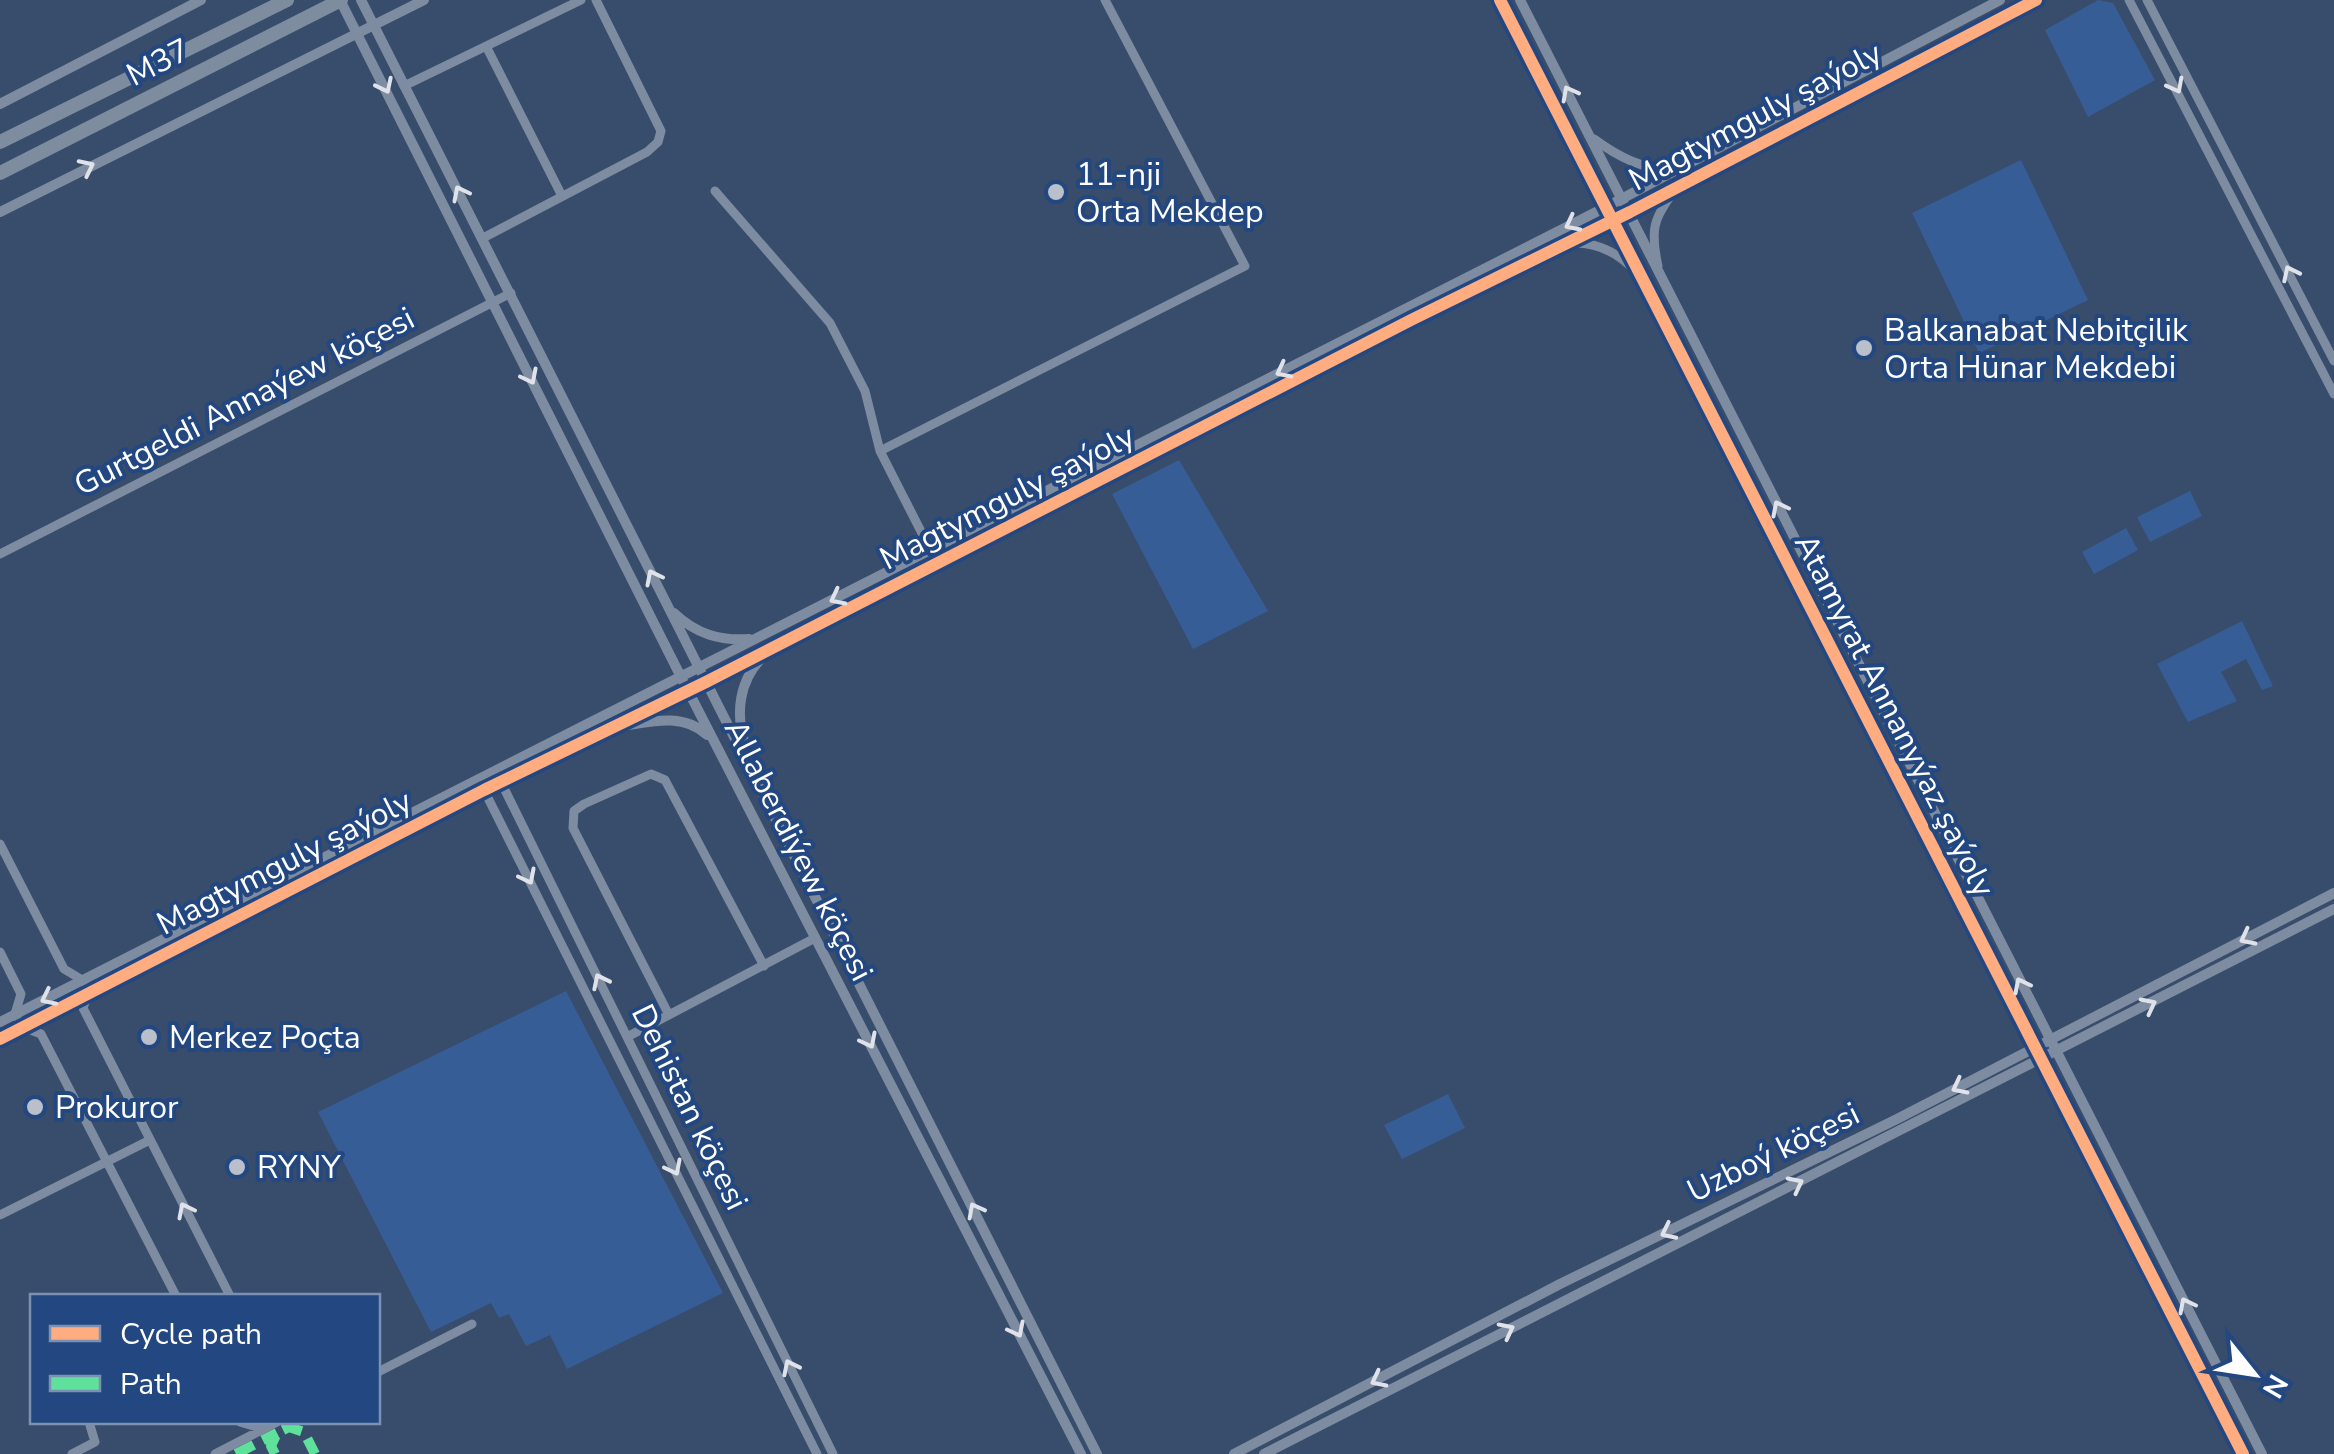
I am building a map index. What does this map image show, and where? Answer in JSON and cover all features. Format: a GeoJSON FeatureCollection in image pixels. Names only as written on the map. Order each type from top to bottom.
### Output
{"type":"FeatureCollection","features":[{"type":"Feature","properties":{"kind":"highway","name":"M37"},"geometry":{"type":"LineString","coordinates":[[0,142],[287,0]]}},
{"type":"Feature","properties":{"kind":"highway","name":"M37"},"geometry":{"type":"LineString","coordinates":[[0,173],[341,0]]}},
{"type":"Feature","properties":{"kind":"street"},"geometry":{"type":"LineString","coordinates":[[0,104],[201,0]]}},
{"type":"Feature","properties":{"kind":"street","name":"Allaberdiýew köçesi"},"geometry":{"type":"LineString","coordinates":[[341,0],[681,678],[1081,1454]]}},
{"type":"Feature","properties":{"kind":"street","name":"Allaberdiýew köçesi"},"geometry":{"type":"LineString","coordinates":[[361,0],[1097,1454]]}},
{"type":"Feature","properties":{"kind":"street"},"geometry":{"type":"LineString","coordinates":[[0,212],[424,0]]}},
{"type":"Feature","properties":{"kind":"street"},"geometry":{"type":"LineString","coordinates":[[404,86],[580,0]]}},
{"type":"Feature","properties":{"kind":"street"},"geometry":{"type":"LineString","coordinates":[[482,238],[647,152],[658,142],[661,130],[596,0]]}},
{"type":"Feature","properties":{"kind":"street"},"geometry":{"type":"LineString","coordinates":[[880,451],[1245,266],[1105,0]]}},
{"type":"Feature","properties":{"kind":"street","name":"Atamyrat Annanyýaz şaýoly"},"geometry":{"type":"LineString","coordinates":[[1500,0],[2243,1454]]}},
{"type":"Feature","properties":{"kind":"street","name":"Atamyrat Annanyýaz şaýoly"},"geometry":{"type":"LineString","coordinates":[[1520,0],[1624,197],[2262,1454]]}},
{"type":"Feature","properties":{"kind":"street","name":"Magtymguly şaýoly"},"geometry":{"type":"LineString","coordinates":[[0,1039],[87,987],[698,668],[1606,207],[2000,0]]}},
{"type":"Feature","properties":{"kind":"street","name":"Magtymguly şaýoly"},"geometry":{"type":"LineString","coordinates":[[0,1022],[87,987],[706,682],[781,640],[896,586],[1630,212],[2036,0]]}},
{"type":"Feature","properties":{"kind":"street"},"geometry":{"type":"LineString","coordinates":[[2147,0],[2334,360]]}},
{"type":"Feature","properties":{"kind":"street"},"geometry":{"type":"LineString","coordinates":[[2129,3],[2334,394]]}},
{"type":"Feature","properties":{"kind":"street"},"geometry":{"type":"LineString","coordinates":[[486,46],[562,196]]}},
{"type":"Feature","properties":{"kind":"street"},"geometry":{"type":"LineString","coordinates":[[1594,139],[1629,162],[1673,171]]}},
{"type":"Feature","properties":{"kind":"street"},"geometry":{"type":"LineString","coordinates":[[1658,269],[1652,238],[1654,223],[1676,188]]}},
{"type":"Feature","properties":{"kind":"street"},"geometry":{"type":"LineString","coordinates":[[715,191],[830,323],[865,391],[880,451],[931,551]]}},
{"type":"Feature","properties":{"kind":"street"},"geometry":{"type":"LineString","coordinates":[[1565,244],[1597,245],[1626,261],[1639,274]]}},
{"type":"Feature","properties":{"kind":"street","name":"Gurtgeldi Annaýew köçesi"},"geometry":{"type":"LineString","coordinates":[[0,554],[511,293]]}},
{"type":"Feature","properties":{"kind":"street"},"geometry":{"type":"LineString","coordinates":[[669,609],[685,624],[714,638],[760,637]]}},
{"type":"Feature","properties":{"kind":"street"},"geometry":{"type":"LineString","coordinates":[[759,785],[744,742],[744,685],[750,669],[781,640]]}},
{"type":"Feature","properties":{"kind":"street"},"geometry":{"type":"LineString","coordinates":[[599,734],[668,720],[699,728],[716,744]]}},
{"type":"Feature","properties":{"kind":"street"},"geometry":{"type":"LineString","coordinates":[[669,1016],[573,828],[574,811],[584,804],[651,774],[666,780],[764,966]]}},
{"type":"Feature","properties":{"kind":"street","name":"Dehistan köçesi"},"geometry":{"type":"LineString","coordinates":[[500,782],[834,1454]]}},
{"type":"Feature","properties":{"kind":"street","name":"Dehistan köçesi"},"geometry":{"type":"LineString","coordinates":[[484,790],[817,1454]]}},
{"type":"Feature","properties":{"kind":"street"},"geometry":{"type":"LineString","coordinates":[[0,844],[64,969],[87,987],[83,1008],[229,1294]]}},
{"type":"Feature","properties":{"kind":"street","name":"Uzboý köçesi"},"geometry":{"type":"LineString","coordinates":[[1234,1454],[1560,1284],[2050,1040],[2334,893]]}},
{"type":"Feature","properties":{"kind":"street","name":"Uzboý köçesi"},"geometry":{"type":"LineString","coordinates":[[1264,1454],[2334,909]]}},
{"type":"Feature","properties":{"kind":"street"},"geometry":{"type":"LineString","coordinates":[[628,1037],[816,938]]}},
{"type":"Feature","properties":{"kind":"street"},"geometry":{"type":"LineString","coordinates":[[0,952],[21,994],[16,1014],[22,1028],[41,1034],[175,1294]]}},
{"type":"Feature","properties":{"kind":"street"},"geometry":{"type":"LineString","coordinates":[[0,1214],[150,1140]]}},
{"type":"Feature","properties":{"kind":"street"},"geometry":{"type":"LineString","coordinates":[[380,1371],[472,1324]]}},
{"type":"Feature","properties":{"kind":"street"},"geometry":{"type":"LineString","coordinates":[[72,1454],[94,1442],[89,1424]]}},
{"type":"Feature","properties":{"kind":"street"},"geometry":{"type":"LineString","coordinates":[[230,1446],[240,1432],[240,1424]]}},
{"type":"Feature","properties":{"kind":"street"},"geometry":{"type":"LineString","coordinates":[[245,1424],[256,1429],[269,1424]]}},
{"type":"Feature","properties":{"kind":"street"},"geometry":{"type":"LineString","coordinates":[[215,1454],[270,1424]]}},
{"type":"Feature","properties":{"kind":"shaded area"},"geometry":{"type":"Polygon","coordinates":[[[2098,0],[2113,3],[2155,80],[2088,117],[2045,30],[2098,0]]]}},
{"type":"Feature","properties":{"kind":"shaded area"},"geometry":{"type":"Polygon","coordinates":[[[2021,160],[2088,300],[1979,353],[1912,213],[2021,160]]]}},
{"type":"Feature","properties":{"kind":"shaded area"},"geometry":{"type":"Polygon","coordinates":[[[1179,460],[1268,611],[1193,649],[1112,494],[1179,460]]]}},
{"type":"Feature","properties":{"kind":"shaded area"},"geometry":{"type":"Polygon","coordinates":[[[2190,491],[2202,516],[2150,542],[2137,517],[2190,491]]]}},
{"type":"Feature","properties":{"kind":"shaded area"},"geometry":{"type":"Polygon","coordinates":[[[2126,528],[2138,550],[2094,574],[2082,552],[2126,528]]]}},
{"type":"Feature","properties":{"kind":"shaded area"},"geometry":{"type":"Polygon","coordinates":[[[2242,621],[2273,686],[2262,690],[2246,659],[2221,672],[2237,701],[2188,722],[2157,664],[2242,621]]]}},
{"type":"Feature","properties":{"kind":"shaded area"},"geometry":{"type":"Polygon","coordinates":[[[566,991],[723,1293],[567,1369],[550,1335],[526,1346],[509,1314],[499,1318],[491,1303],[431,1332],[318,1112],[566,991]]]}},
{"type":"Feature","properties":{"kind":"shaded area"},"geometry":{"type":"Polygon","coordinates":[[[1448,1094],[1465,1128],[1402,1159],[1384,1125],[1448,1094]]]}},
{"type":"Feature","properties":{"kind":"marked path"},"geometry":{"type":"LineString","coordinates":[[275,1454],[271,1446],[277,1433],[289,1427],[304,1432],[315,1454]]}},
{"type":"Feature","properties":{"kind":"marked path"},"geometry":{"type":"LineString","coordinates":[[236,1454],[277,1433]]}},
{"type":"Feature","properties":{"kind":"cycle path"},"geometry":{"type":"LineString","coordinates":[[1500,0],[2243,1454]]}},
{"type":"Feature","properties":{"kind":"cycle path"},"geometry":{"type":"LineString","coordinates":[[0,1039],[484,790],[706,682],[1411,320],[1630,212],[2036,0]]}},
{"type":"Feature","properties":{"kind":"place","name":"11-nji Orta Mekdep"},"geometry":{"type":"Point","coordinates":[1056,192]}},
{"type":"Feature","properties":{"kind":"place","name":"Balkanabat Nebitçilik Orta Hünar Mekdebi"},"geometry":{"type":"Point","coordinates":[1864,348]}},
{"type":"Feature","properties":{"kind":"place","name":"Merkez Poçta"},"geometry":{"type":"Point","coordinates":[149,1037]}},
{"type":"Feature","properties":{"kind":"place","name":"Prokuror"},"geometry":{"type":"Point","coordinates":[35,1107]}},
{"type":"Feature","properties":{"kind":"place","name":"RYNY"},"geometry":{"type":"Point","coordinates":[237,1167]}}]}
